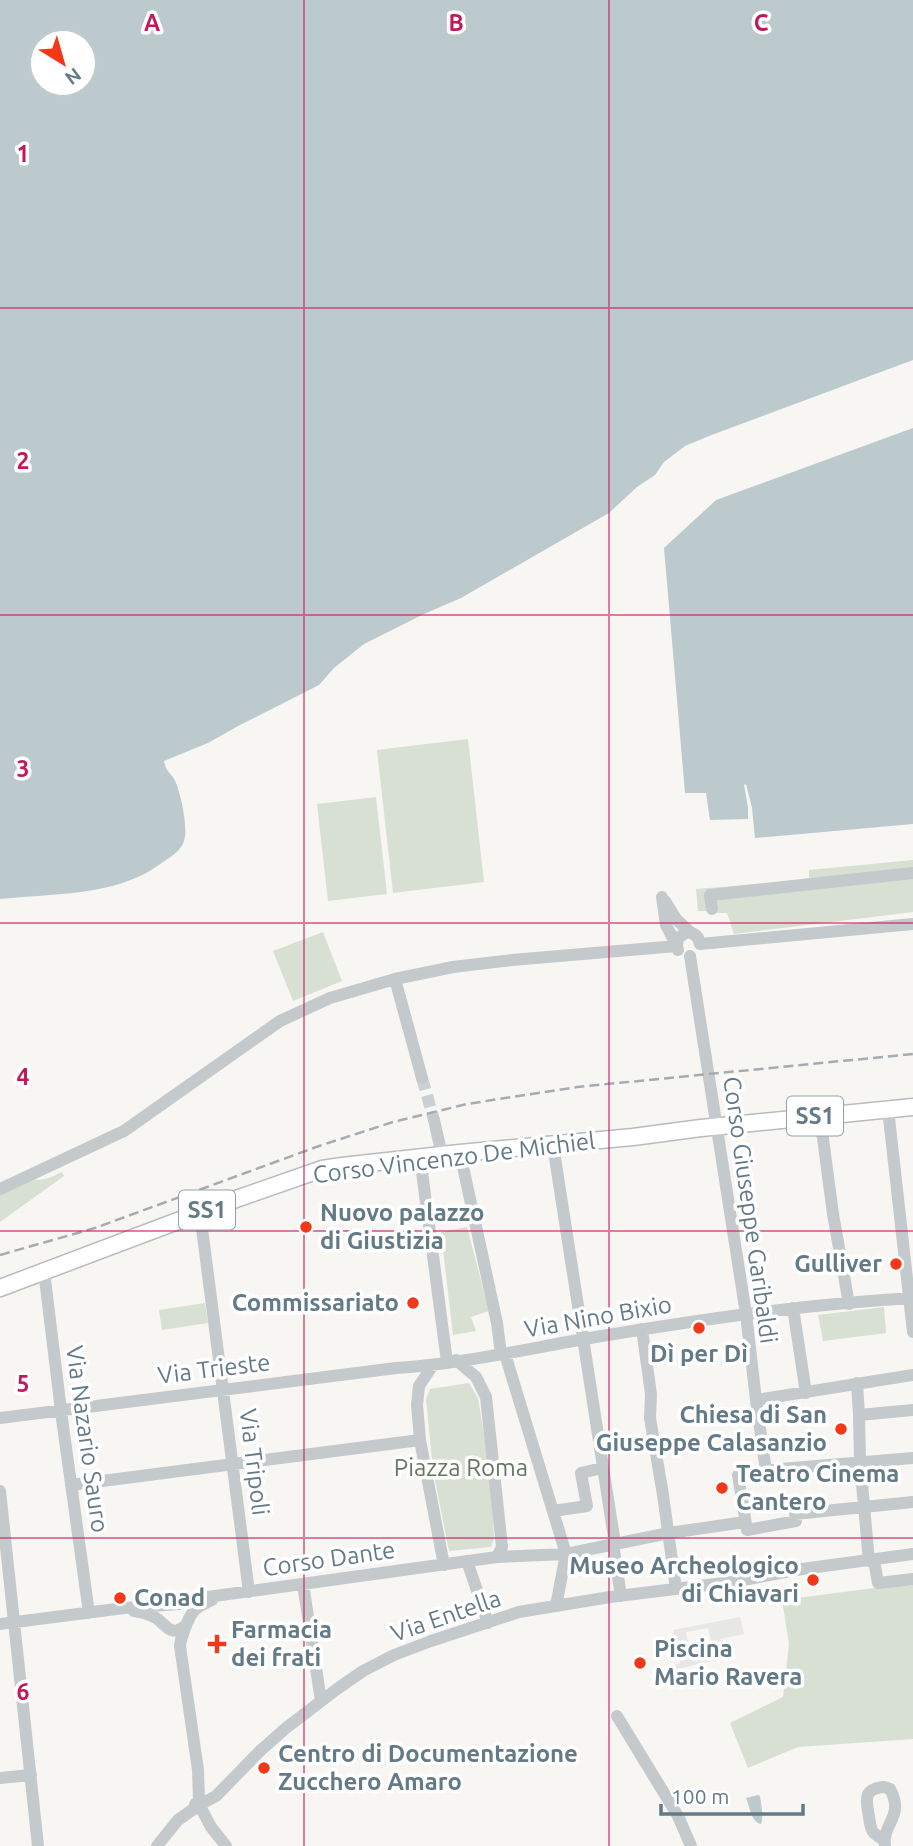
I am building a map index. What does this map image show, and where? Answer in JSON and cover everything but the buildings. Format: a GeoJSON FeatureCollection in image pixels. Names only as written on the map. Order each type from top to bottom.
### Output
{"type":"FeatureCollection","features":[{"type":"Feature","properties":{"kind":"main road","name":"SS1"},"geometry":{"type":"LineString","coordinates":[[718,1126],[913,1107]]}},
{"type":"Feature","properties":{"kind":"main road","name":"Corso Vincenzo De Michiel"},"geometry":{"type":"LineString","coordinates":[[0,1287],[322,1170],[718,1126]]}},
{"type":"Feature","properties":{"kind":"street"},"geometry":{"type":"LineString","coordinates":[[712,909],[710,895],[913,873]]}},
{"type":"Feature","properties":{"kind":"street"},"geometry":{"type":"LineString","coordinates":[[662,897],[676,919],[698,937],[701,944],[699,951],[690,956],[683,955],[666,925],[662,897]]}},
{"type":"Feature","properties":{"kind":"street"},"geometry":{"type":"LineString","coordinates":[[701,944],[913,924]]}},
{"type":"Feature","properties":{"kind":"street"},"geometry":{"type":"LineString","coordinates":[[677,946],[681,935],[691,933]]}},
{"type":"Feature","properties":{"kind":"street"},"geometry":{"type":"LineString","coordinates":[[0,1189],[124,1131],[280,1021],[330,998],[395,979],[461,966],[677,946]]}},
{"type":"Feature","properties":{"kind":"street","name":"Corso Giuseppe Garibaldi"},"geometry":{"type":"LineString","coordinates":[[690,956],[746,1314],[766,1471]]}},
{"type":"Feature","properties":{"kind":"street"},"geometry":{"type":"LineString","coordinates":[[395,979],[422,1078]]}},
{"type":"Feature","properties":{"kind":"street"},"geometry":{"type":"LineString","coordinates":[[888,1109],[913,1332]]}},
{"type":"Feature","properties":{"kind":"street"},"geometry":{"type":"LineString","coordinates":[[820,1116],[849,1304]]}},
{"type":"Feature","properties":{"kind":"street"},"geometry":{"type":"LineString","coordinates":[[433,1120],[442,1155]]}},
{"type":"Feature","properties":{"kind":"street"},"geometry":{"type":"LineString","coordinates":[[553,1145],[621,1596]]}},
{"type":"Feature","properties":{"kind":"street"},"geometry":{"type":"LineString","coordinates":[[460,1153],[503,1354],[566,1554],[556,1606]]}},
{"type":"Feature","properties":{"kind":"street"},"geometry":{"type":"LineString","coordinates":[[420,1157],[451,1361]]}},
{"type":"Feature","properties":{"kind":"street","name":"Via Tripoli"},"geometry":{"type":"LineString","coordinates":[[200,1213],[249,1592]]}},
{"type":"Feature","properties":{"kind":"street","name":"Via Nazario Sauro"},"geometry":{"type":"LineString","coordinates":[[44,1271],[89,1613]]}},
{"type":"Feature","properties":{"kind":"street","name":"Via Nino Bixio"},"geometry":{"type":"LineString","coordinates":[[451,1361],[746,1314],[911,1298]]}},
{"type":"Feature","properties":{"kind":"street"},"geometry":{"type":"LineString","coordinates":[[793,1308],[806,1392]]}},
{"type":"Feature","properties":{"kind":"street"},"geometry":{"type":"LineString","coordinates":[[642,1329],[651,1394],[650,1418],[676,1589]]}},
{"type":"Feature","properties":{"kind":"street"},"geometry":{"type":"LineString","coordinates":[[497,1557],[502,1547],[486,1397],[476,1377],[451,1361],[433,1365],[419,1386],[417,1405],[420,1440],[444,1565],[497,1557],[566,1554],[745,1522]]}},
{"type":"Feature","properties":{"kind":"street","name":"Via Trieste"},"geometry":{"type":"LineString","coordinates":[[0,1418],[433,1365]]}},
{"type":"Feature","properties":{"kind":"street"},"geometry":{"type":"LineString","coordinates":[[755,1400],[913,1376]]}},
{"type":"Feature","properties":{"kind":"street"},"geometry":{"type":"LineString","coordinates":[[857,1383],[864,1507],[878,1583],[913,1579]]}},
{"type":"Feature","properties":{"kind":"street"},"geometry":{"type":"LineString","coordinates":[[859,1415],[913,1410]]}},
{"type":"Feature","properties":{"kind":"street"},"geometry":{"type":"LineString","coordinates":[[71,1485],[420,1440]]}},
{"type":"Feature","properties":{"kind":"street"},"geometry":{"type":"LineString","coordinates":[[913,1458],[738,1475],[747,1530],[796,1521],[795,1514],[913,1502]]}},
{"type":"Feature","properties":{"kind":"street"},"geometry":{"type":"LineString","coordinates":[[553,1511],[587,1506],[581,1472],[602,1468]]}},
{"type":"Feature","properties":{"kind":"street"},"geometry":{"type":"LineString","coordinates":[[0,1491],[38,1846]]}},
{"type":"Feature","properties":{"kind":"street","name":"Via Entella"},"geometry":{"type":"LineString","coordinates":[[157,1846],[178,1820],[216,1796],[261,1750],[321,1701],[363,1671],[394,1655],[519,1612],[913,1554]]}},
{"type":"Feature","properties":{"kind":"street"},"geometry":{"type":"LineString","coordinates":[[467,1562],[488,1623]]}},
{"type":"Feature","properties":{"kind":"street","name":"Corso Dante"},"geometry":{"type":"LineString","coordinates":[[0,1624],[175,1604],[444,1565]]}},
{"type":"Feature","properties":{"kind":"street"},"geometry":{"type":"LineString","coordinates":[[303,1584],[321,1701]]}},
{"type":"Feature","properties":{"kind":"street","name":"Corso Dante"},"geometry":{"type":"LineString","coordinates":[[187,1621],[193,1610],[220,1596]]}},
{"type":"Feature","properties":{"kind":"street"},"geometry":{"type":"LineString","coordinates":[[180,1646],[161,1616],[162,1612],[175,1604],[186,1608],[187,1621],[181,1634],[180,1646],[198,1770],[200,1806],[211,1827],[226,1846]]}},
{"type":"Feature","properties":{"kind":"street","name":"Corso Dante"},"geometry":{"type":"LineString","coordinates":[[124,1608],[146,1613],[168,1627]]}},
{"type":"Feature","properties":{"kind":"street"},"geometry":{"type":"LineString","coordinates":[[168,1627],[179,1630],[187,1621]]}},
{"type":"Feature","properties":{"kind":"street"},"geometry":{"type":"LineString","coordinates":[[617,1716],[678,1816],[691,1846]]}},
{"type":"Feature","properties":{"kind":"street"},"geometry":{"type":"LineString","coordinates":[[0,1778],[31,1775]]}},
{"type":"Feature","properties":{"kind":"shaded area"},"geometry":{"type":"Polygon","coordinates":[[[0,0],[913,0],[913,360],[685,446],[609,513],[461,598],[364,644],[334,668],[319,685],[208,743],[164,761],[180,795],[185,831],[183,844],[173,855],[138,877],[105,888],[0,899],[0,0]]]}},
{"type":"Feature","properties":{"kind":"shaded area"},"geometry":{"type":"Polygon","coordinates":[[[913,428],[913,824],[755,838],[746,784],[748,819],[710,820],[706,793],[685,793],[664,548],[716,500],[913,428]]]}},
{"type":"Feature","properties":{"kind":"shaded area"},"geometry":{"type":"Polygon","coordinates":[[[740,1617],[744,1634],[720,1639],[724,1658],[674,1670],[671,1666],[680,1663],[673,1630],[740,1617]],[[708,1628],[686,1632],[690,1655],[713,1650],[708,1628]]]}},
{"type":"Feature","properties":{"kind":"shaded area"},"geometry":{"type":"Polygon","coordinates":[[[758,1795],[762,1810],[761,1824],[753,1817],[746,1798],[758,1795]]]}},
{"type":"Feature","properties":{"kind":"green space"},"geometry":{"type":"Polygon","coordinates":[[[468,739],[484,882],[393,893],[377,750],[468,739]]]}},
{"type":"Feature","properties":{"kind":"green space"},"geometry":{"type":"Polygon","coordinates":[[[376,797],[387,894],[328,901],[317,804],[376,797]]]}},
{"type":"Feature","properties":{"kind":"green space"},"geometry":{"type":"Polygon","coordinates":[[[913,860],[913,912],[734,934],[727,913],[698,911],[696,889],[809,880],[809,870],[913,860]]]}},
{"type":"Feature","properties":{"kind":"green space"},"geometry":{"type":"Polygon","coordinates":[[[323,932],[342,981],[293,1001],[273,951],[323,932]]]}},
{"type":"Feature","properties":{"kind":"green space"},"geometry":{"type":"Polygon","coordinates":[[[62,1172],[64,1176],[0,1222],[0,1195],[33,1179],[44,1179],[62,1172]]]}},
{"type":"Feature","properties":{"kind":"green space"},"geometry":{"type":"Polygon","coordinates":[[[467,1227],[489,1311],[471,1317],[476,1331],[453,1335],[441,1232],[467,1227]]]}},
{"type":"Feature","properties":{"kind":"green space"},"geometry":{"type":"Polygon","coordinates":[[[205,1303],[208,1323],[162,1330],[159,1310],[205,1303]]]}},
{"type":"Feature","properties":{"kind":"green space"},"geometry":{"type":"Polygon","coordinates":[[[884,1307],[886,1333],[823,1341],[818,1315],[884,1307]]]}},
{"type":"Feature","properties":{"kind":"green space","name":"Piazza Roma"},"geometry":{"type":"Polygon","coordinates":[[[469,1383],[478,1398],[490,1472],[494,1538],[491,1547],[449,1551],[433,1470],[426,1399],[430,1389],[469,1383]]]}},
{"type":"Feature","properties":{"kind":"green space"},"geometry":{"type":"Polygon","coordinates":[[[913,1583],[913,1739],[798,1747],[748,1768],[730,1723],[783,1697],[789,1644],[782,1600],[913,1583]]]}},
{"type":"Feature","properties":{"kind":"tunnel"},"geometry":{"type":"LineString","coordinates":[[422,1078],[434,1120]]}},
{"type":"Feature","properties":{"kind":"railway"},"geometry":{"type":"LineString","coordinates":[[0,1255],[95,1228],[319,1146],[393,1122],[467,1104],[577,1087],[913,1054]]}},
{"type":"Feature","properties":{"kind":"place","name":"Nuovo palazzo di Giustizia"},"geometry":{"type":"Point","coordinates":[306,1227]}},
{"type":"Feature","properties":{"kind":"place","name":"Gulliver"},"geometry":{"type":"Point","coordinates":[896,1264]}},
{"type":"Feature","properties":{"kind":"place","name":"Commissariato"},"geometry":{"type":"Point","coordinates":[413,1303]}},
{"type":"Feature","properties":{"kind":"place","name":"Dì per Dì"},"geometry":{"type":"Point","coordinates":[699,1328]}},
{"type":"Feature","properties":{"kind":"place","name":"Chiesa di San Giuseppe Calasanzio"},"geometry":{"type":"Point","coordinates":[841,1429]}},
{"type":"Feature","properties":{"kind":"place","name":"Teatro Cinema Cantero"},"geometry":{"type":"Point","coordinates":[722,1488]}},
{"type":"Feature","properties":{"kind":"place","name":"Museo Archeologico di Chiavari"},"geometry":{"type":"Point","coordinates":[813,1580]}},
{"type":"Feature","properties":{"kind":"place","name":"Conad"},"geometry":{"type":"Point","coordinates":[120,1598]}},
{"type":"Feature","properties":{"kind":"place","name":"Farmacia dei frati"},"geometry":{"type":"Point","coordinates":[217,1644]}},
{"type":"Feature","properties":{"kind":"place","name":"Piscina Mario Ravera"},"geometry":{"type":"Point","coordinates":[640,1663]}},
{"type":"Feature","properties":{"kind":"place","name":"Centro di Documentazione Zucchero Amaro"},"geometry":{"type":"Point","coordinates":[264,1768]}}]}
